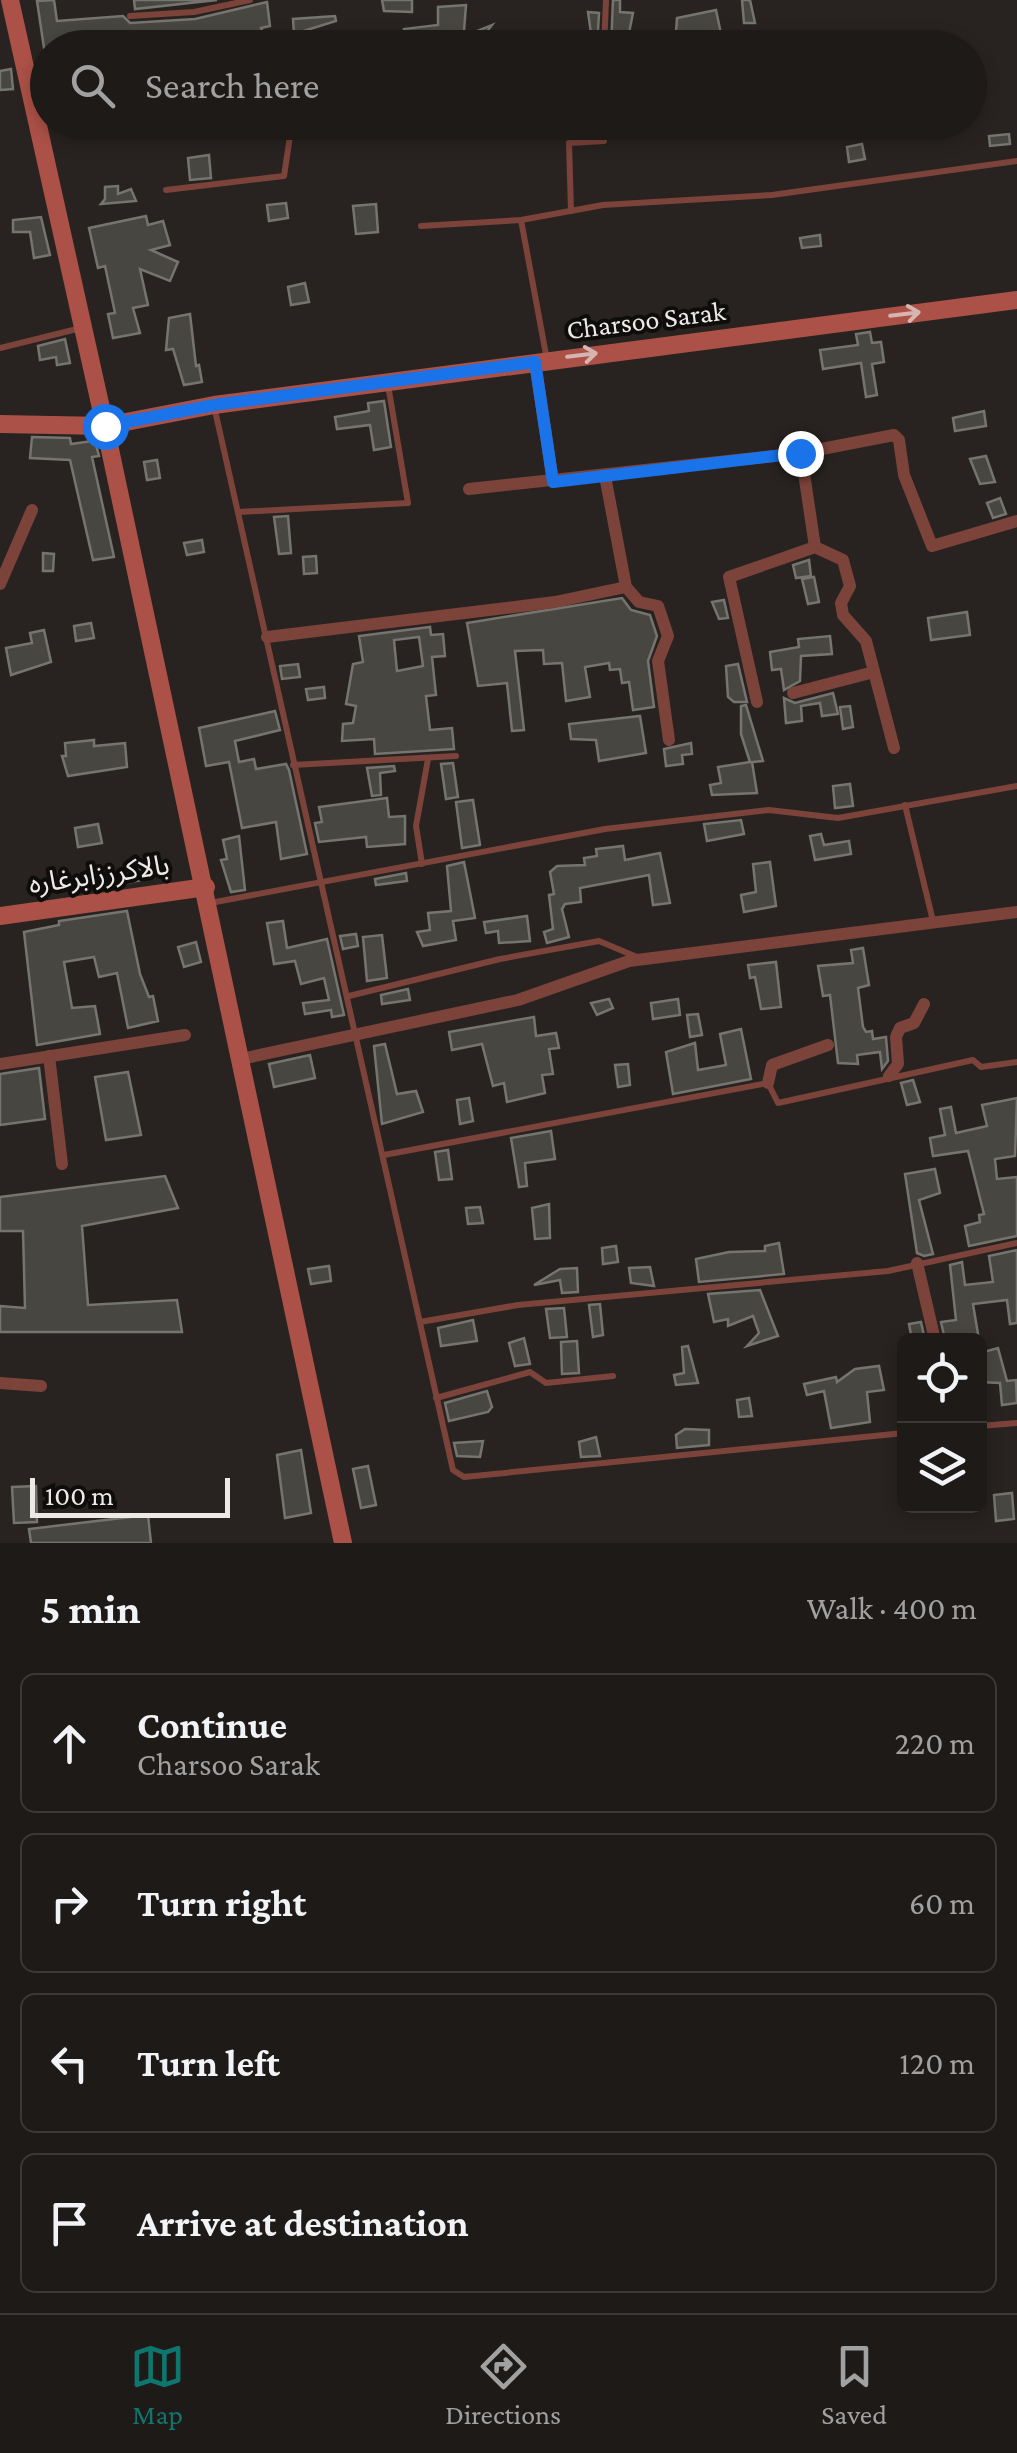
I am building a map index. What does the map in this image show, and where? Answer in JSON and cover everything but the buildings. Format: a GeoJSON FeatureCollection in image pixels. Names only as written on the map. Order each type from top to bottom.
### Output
{"type":"FeatureCollection","features":[{"type":"Feature","properties":{"kind":"main road"},"geometry":{"type":"LineString","coordinates":[[10,0],[30,88]]}},
{"type":"Feature","properties":{"kind":"main road"},"geometry":{"type":"LineString","coordinates":[[42,140],[344,1543]]}},
{"type":"Feature","properties":{"kind":"main road","name":"Charsoo Sarak"},"geometry":{"type":"LineString","coordinates":[[0,424],[105,426],[214,405],[1017,300]]}},
{"type":"Feature","properties":{"kind":"main road","name":"بالاکرززابرغاره"},"geometry":{"type":"LineString","coordinates":[[0,916],[207,895]]}},
{"type":"Feature","properties":{"kind":"street"},"geometry":{"type":"LineString","coordinates":[[541,361],[553,482]]}},
{"type":"Feature","properties":{"kind":"street"},"geometry":{"type":"LineString","coordinates":[[468,489],[800,453],[898,436],[904,476],[932,546],[1017,521]]}},
{"type":"Feature","properties":{"kind":"street"},"geometry":{"type":"LineString","coordinates":[[800,453],[815,547]]}},
{"type":"Feature","properties":{"kind":"street"},"geometry":{"type":"LineString","coordinates":[[605,476],[626,587],[639,602],[658,606],[668,636],[658,661],[669,740]]}},
{"type":"Feature","properties":{"kind":"street"},"geometry":{"type":"LineString","coordinates":[[0,584],[32,510]]}},
{"type":"Feature","properties":{"kind":"street"},"geometry":{"type":"LineString","coordinates":[[757,702],[729,577],[815,547],[843,560],[850,586],[841,603],[843,615],[866,641],[894,748]]}},
{"type":"Feature","properties":{"kind":"street"},"geometry":{"type":"LineString","coordinates":[[266,637],[555,602],[626,587]]}},
{"type":"Feature","properties":{"kind":"street"},"geometry":{"type":"LineString","coordinates":[[793,693],[874,672]]}},
{"type":"Feature","properties":{"kind":"street"},"geometry":{"type":"LineString","coordinates":[[241,1059],[518,1000],[643,959],[1017,912]]}},
{"type":"Feature","properties":{"kind":"street"},"geometry":{"type":"LineString","coordinates":[[889,1076],[898,1064],[896,1037],[900,1028],[914,1022],[924,1004]]}},
{"type":"Feature","properties":{"kind":"street"},"geometry":{"type":"LineString","coordinates":[[0,1064],[185,1036]]}},
{"type":"Feature","properties":{"kind":"street"},"geometry":{"type":"LineString","coordinates":[[768,1083],[772,1064],[828,1045]]}},
{"type":"Feature","properties":{"kind":"street"},"geometry":{"type":"LineString","coordinates":[[49,1056],[62,1164]]}},
{"type":"Feature","properties":{"kind":"street"},"geometry":{"type":"LineString","coordinates":[[917,1263],[933,1333]]}},
{"type":"Feature","properties":{"kind":"street"},"geometry":{"type":"LineString","coordinates":[[0,1383],[41,1386]]}},
{"type":"Feature","properties":{"kind":"lane"},"geometry":{"type":"LineString","coordinates":[[130,16],[194,12],[250,0]]}},
{"type":"Feature","properties":{"kind":"lane"},"geometry":{"type":"LineString","coordinates":[[605,30],[606,0]]}},
{"type":"Feature","properties":{"kind":"lane"},"geometry":{"type":"LineString","coordinates":[[166,190],[284,176],[289,140]]}},
{"type":"Feature","properties":{"kind":"lane"},"geometry":{"type":"LineString","coordinates":[[571,211],[569,143],[604,140]]}},
{"type":"Feature","properties":{"kind":"lane"},"geometry":{"type":"LineString","coordinates":[[420,226],[772,195],[1017,160]]}},
{"type":"Feature","properties":{"kind":"lane"},"geometry":{"type":"LineString","coordinates":[[520,220],[541,361]]}},
{"type":"Feature","properties":{"kind":"lane"},"geometry":{"type":"LineString","coordinates":[[0,348],[84,327]]}},
{"type":"Feature","properties":{"kind":"lane"},"geometry":{"type":"LineString","coordinates":[[238,512],[408,503],[388,383]]}},
{"type":"Feature","properties":{"kind":"lane"},"geometry":{"type":"LineString","coordinates":[[214,405],[453,1470],[464,1477],[897,1434]]}},
{"type":"Feature","properties":{"kind":"lane"},"geometry":{"type":"LineString","coordinates":[[293,765],[456,756]]}},
{"type":"Feature","properties":{"kind":"lane"},"geometry":{"type":"LineString","coordinates":[[422,864],[416,826],[428,759]]}},
{"type":"Feature","properties":{"kind":"lane"},"geometry":{"type":"LineString","coordinates":[[207,895],[324,884],[683,819],[769,810],[838,818],[1017,786]]}},
{"type":"Feature","properties":{"kind":"lane"},"geometry":{"type":"LineString","coordinates":[[905,805],[933,922]]}},
{"type":"Feature","properties":{"kind":"lane"},"geometry":{"type":"LineString","coordinates":[[349,996],[500,959],[599,941],[643,959]]}},
{"type":"Feature","properties":{"kind":"lane"},"geometry":{"type":"LineString","coordinates":[[384,1155],[768,1083],[778,1103],[973,1060],[981,1067],[1017,1062]]}},
{"type":"Feature","properties":{"kind":"lane"},"geometry":{"type":"LineString","coordinates":[[420,1322],[518,1305],[888,1271],[1017,1243]]}},
{"type":"Feature","properties":{"kind":"lane"},"geometry":{"type":"LineString","coordinates":[[436,1398],[530,1372],[546,1382],[613,1376]]}},
{"type":"Feature","properties":{"kind":"lane"},"geometry":{"type":"LineString","coordinates":[[987,1425],[1017,1422]]}},
{"type":"Feature","properties":{"kind":"route"},"geometry":{"type":"LineString","coordinates":[[105,426],[214,405],[535,362],[553,482],[800,453]]}}]}
